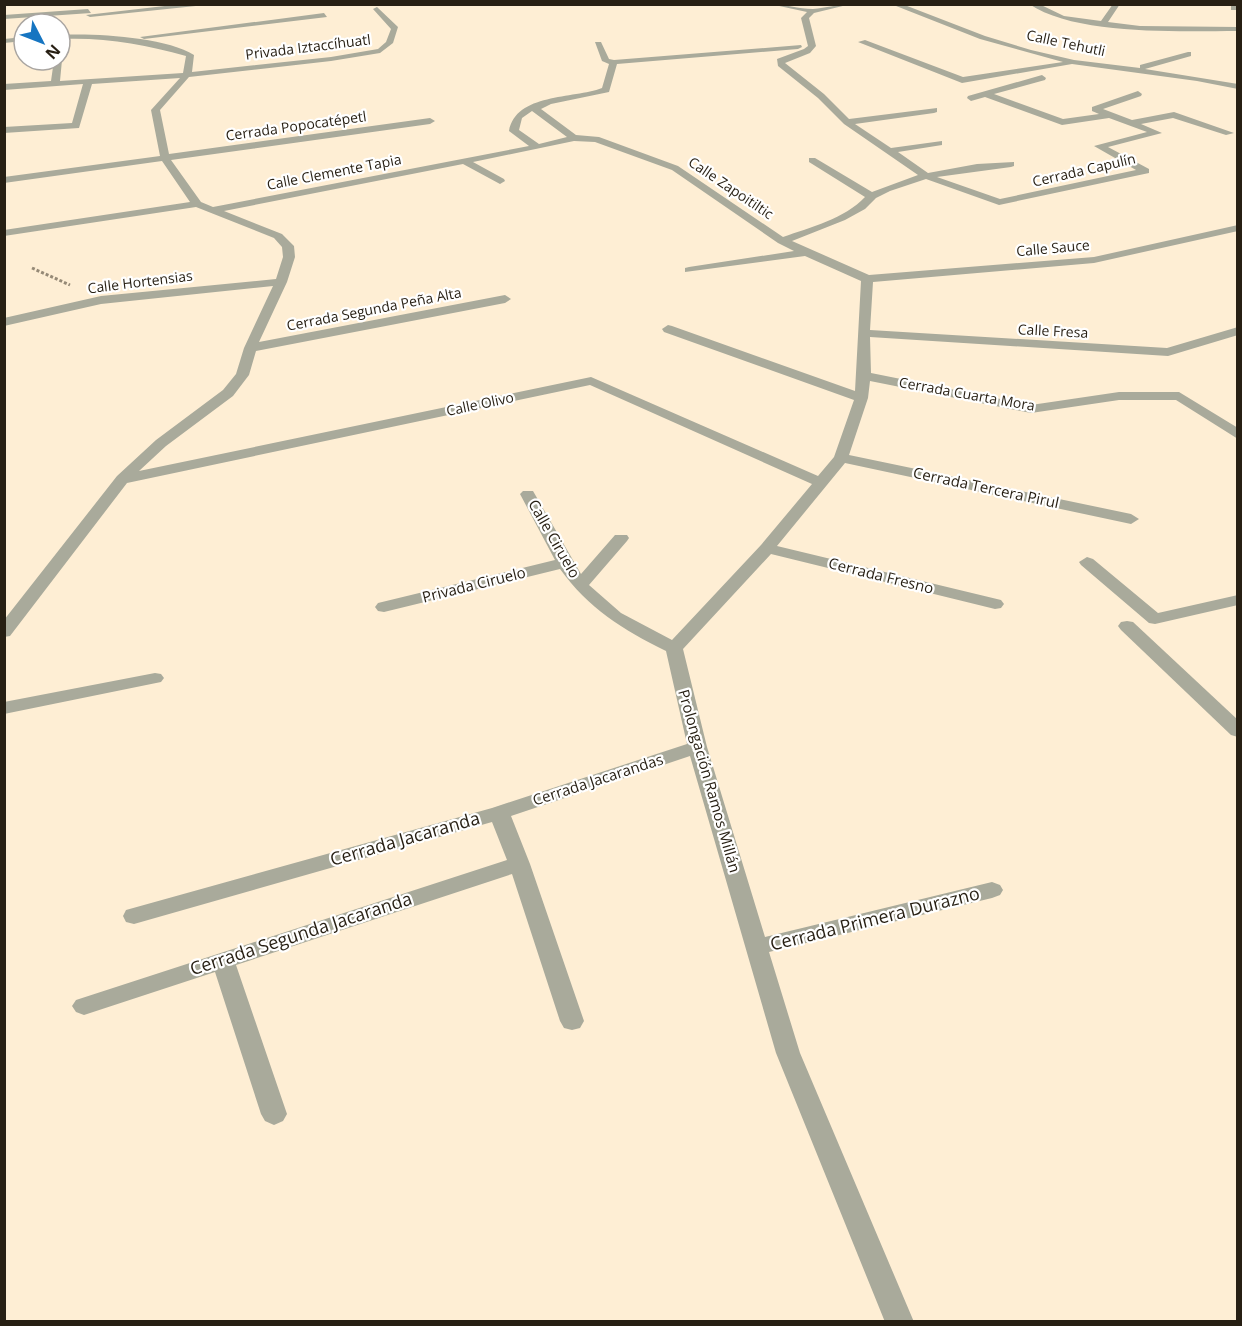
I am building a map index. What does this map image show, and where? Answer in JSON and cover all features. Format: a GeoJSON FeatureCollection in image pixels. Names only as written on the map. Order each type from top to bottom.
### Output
{"type":"FeatureCollection","features":[{"type":"Feature","properties":{"kind":"street"},"geometry":{"type":"LineString","coordinates":[[4,17],[212,4]]}},
{"type":"Feature","properties":{"kind":"street"},"geometry":{"type":"LineString","coordinates":[[773,4],[813,11],[848,4]]}},
{"type":"Feature","properties":{"kind":"street","name":"Calle Tehutli"},"geometry":{"type":"LineString","coordinates":[[894,4],[959,29],[1071,63],[1174,74],[1238,87]]}},
{"type":"Feature","properties":{"kind":"street"},"geometry":{"type":"LineString","coordinates":[[1032,4],[1062,18],[1140,28],[1238,29]]}},
{"type":"Feature","properties":{"kind":"street"},"geometry":{"type":"LineString","coordinates":[[1104,23],[1118,4]]}},
{"type":"Feature","properties":{"kind":"street","name":"Privada Iztaccíhuatl"},"geometry":{"type":"LineString","coordinates":[[186,75],[331,59],[380,51],[389,43],[395,29],[376,9]]}},
{"type":"Feature","properties":{"kind":"street"},"geometry":{"type":"LineString","coordinates":[[90,10],[95,34]]}},
{"type":"Feature","properties":{"kind":"street"},"geometry":{"type":"LineString","coordinates":[[131,39],[324,15],[317,10]]}},
{"type":"Feature","properties":{"kind":"street"},"geometry":{"type":"LineString","coordinates":[[812,46],[805,18],[813,11]]}},
{"type":"Feature","properties":{"kind":"street"},"geometry":{"type":"LineString","coordinates":[[4,632],[122,479],[161,443],[228,393],[242,375],[250,348],[281,282],[288,257],[288,246],[278,236],[197,204],[165,158],[155,110],[186,75],[192,62],[190,55],[131,39],[95,34],[72,36]]}},
{"type":"Feature","properties":{"kind":"street"},"geometry":{"type":"LineString","coordinates":[[862,42],[962,80],[1071,63]]}},
{"type":"Feature","properties":{"kind":"street"},"geometry":{"type":"LineString","coordinates":[[598,44],[606,61],[614,62],[812,46]]}},
{"type":"Feature","properties":{"kind":"street"},"geometry":{"type":"LineString","coordinates":[[812,46],[807,51],[780,61],[781,64],[821,96],[847,122],[926,176]]}},
{"type":"Feature","properties":{"kind":"street"},"geometry":{"type":"LineString","coordinates":[[1135,69],[1188,54]]}},
{"type":"Feature","properties":{"kind":"street"},"geometry":{"type":"LineString","coordinates":[[537,147],[514,131],[516,117],[521,112],[537,106],[590,96],[606,90],[614,62]]}},
{"type":"Feature","properties":{"kind":"street"},"geometry":{"type":"LineString","coordinates":[[971,98],[1052,76],[1071,63]]}},
{"type":"Feature","properties":{"kind":"street"},"geometry":{"type":"LineString","coordinates":[[55,84],[56,72]]}},
{"type":"Feature","properties":{"kind":"street"},"geometry":{"type":"LineString","coordinates":[[4,87],[186,75]]}},
{"type":"Feature","properties":{"kind":"street"},"geometry":{"type":"LineString","coordinates":[[4,130],[75,126],[88,81]]}},
{"type":"Feature","properties":{"kind":"street","name":"Cerrada Capulín"},"geometry":{"type":"LineString","coordinates":[[926,176],[999,202],[1145,171],[1099,146],[1157,133],[1109,115],[1062,122],[986,94]]}},
{"type":"Feature","properties":{"kind":"street"},"geometry":{"type":"LineString","coordinates":[[1109,115],[1095,109],[1138,94]]}},
{"type":"Feature","properties":{"kind":"street"},"geometry":{"type":"LineString","coordinates":[[537,106],[535,109],[574,138]]}},
{"type":"Feature","properties":{"kind":"street"},"geometry":{"type":"LineString","coordinates":[[847,122],[934,110]]}},
{"type":"Feature","properties":{"kind":"street"},"geometry":{"type":"LineString","coordinates":[[1130,123],[1174,115],[1229,133]]}},
{"type":"Feature","properties":{"kind":"street","name":"Cerrada Popocatépetl"},"geometry":{"type":"LineString","coordinates":[[4,180],[430,121]]}},
{"type":"Feature","properties":{"kind":"street","name":"Calle Zapoitiltic"},"geometry":{"type":"LineString","coordinates":[[537,147],[574,138],[596,139],[675,168],[782,241],[867,279]]}},
{"type":"Feature","properties":{"kind":"street"},"geometry":{"type":"LineString","coordinates":[[888,151],[939,143]]}},
{"type":"Feature","properties":{"kind":"street","name":"Calle Clemente Tapia"},"geometry":{"type":"LineString","coordinates":[[210,210],[537,147]]}},
{"type":"Feature","properties":{"kind":"street"},"geometry":{"type":"LineString","coordinates":[[812,160],[871,196]]}},
{"type":"Feature","properties":{"kind":"street"},"geometry":{"type":"LineString","coordinates":[[464,161],[500,181]]}},
{"type":"Feature","properties":{"kind":"street"},"geometry":{"type":"LineString","coordinates":[[782,241],[844,216],[861,207],[871,196],[926,176],[986,165],[1011,164]]}},
{"type":"Feature","properties":{"kind":"street"},"geometry":{"type":"LineString","coordinates":[[4,233],[197,204]]}},
{"type":"Feature","properties":{"kind":"street","name":"Calle Sauce"},"geometry":{"type":"LineString","coordinates":[[867,279],[1094,260],[1238,228]]}},
{"type":"Feature","properties":{"kind":"street"},"geometry":{"type":"LineString","coordinates":[[689,270],[807,252]]}},
{"type":"Feature","properties":{"kind":"street"},"geometry":{"type":"LineString","coordinates":[[674,648],[767,548],[841,458],[861,398],[864,376],[867,279]]}},
{"type":"Feature","properties":{"kind":"street","name":"Calle Hortensias"},"geometry":{"type":"LineString","coordinates":[[4,322],[101,300],[281,282]]}},
{"type":"Feature","properties":{"kind":"street","name":"Cerrada Segunda Peña Alta"},"geometry":{"type":"LineString","coordinates":[[250,348],[505,299]]}},
{"type":"Feature","properties":{"kind":"street"},"geometry":{"type":"LineString","coordinates":[[668,329],[861,398]]}},
{"type":"Feature","properties":{"kind":"street","name":"Calle Fresa"},"geometry":{"type":"LineString","coordinates":[[864,333],[1168,352],[1238,331]]}},
{"type":"Feature","properties":{"kind":"street","name":"Cerrada Cuarta Mora"},"geometry":{"type":"LineString","coordinates":[[864,376],[1031,408],[1119,396],[1179,396],[1238,435]]}},
{"type":"Feature","properties":{"kind":"street","name":"Calle Olivo"},"geometry":{"type":"LineString","coordinates":[[122,479],[591,381],[822,483]]}},
{"type":"Feature","properties":{"kind":"street","name":"Cerrada Tercera Pirul"},"geometry":{"type":"LineString","coordinates":[[841,458],[1131,519]]}},
{"type":"Feature","properties":{"kind":"street","name":"Calle Ciruelo"},"geometry":{"type":"LineString","coordinates":[[528,494],[564,563],[597,603],[628,625],[674,648]]}},
{"type":"Feature","properties":{"kind":"street"},"geometry":{"type":"LineString","coordinates":[[580,585],[621,538]]}},
{"type":"Feature","properties":{"kind":"street","name":"Cerrada Fresno"},"geometry":{"type":"LineString","coordinates":[[767,548],[995,604]]}},
{"type":"Feature","properties":{"kind":"street"},"geometry":{"type":"LineString","coordinates":[[1087,562],[1155,619]]}},
{"type":"Feature","properties":{"kind":"street","name":"Privada Ciruelo"},"geometry":{"type":"LineString","coordinates":[[384,607],[564,563]]}},
{"type":"Feature","properties":{"kind":"street"},"geometry":{"type":"LineString","coordinates":[[1238,600],[1127,626],[1238,730]]}},
{"type":"Feature","properties":{"kind":"street","name":"Prolongación Ramos Millán"},"geometry":{"type":"LineString","coordinates":[[674,648],[697,747],[788,1053],[900,1322]]}},
{"type":"Feature","properties":{"kind":"street"},"geometry":{"type":"LineString","coordinates":[[4,708],[155,678]]}},
{"type":"Feature","properties":{"kind":"street","name":"Cerrada Jacarandas"},"geometry":{"type":"LineString","coordinates":[[499,813],[697,747]]}},
{"type":"Feature","properties":{"kind":"street","name":"Cerrada Jacaranda"},"geometry":{"type":"LineString","coordinates":[[134,916],[499,813],[519,864],[572,1021]]}},
{"type":"Feature","properties":{"kind":"street","name":"Cerrada Segunda Jacaranda"},"geometry":{"type":"LineString","coordinates":[[84,1006],[519,864]]}},
{"type":"Feature","properties":{"kind":"street","name":"Cerrada Primera Durazno"},"geometry":{"type":"LineString","coordinates":[[757,947],[992,890]]}},
{"type":"Feature","properties":{"kind":"street"},"geometry":{"type":"LineString","coordinates":[[223,960],[274,1114]]}},
{"type":"Feature","properties":{"kind":"path"},"geometry":{"type":"LineString","coordinates":[[32,268],[101,300]]}}]}
